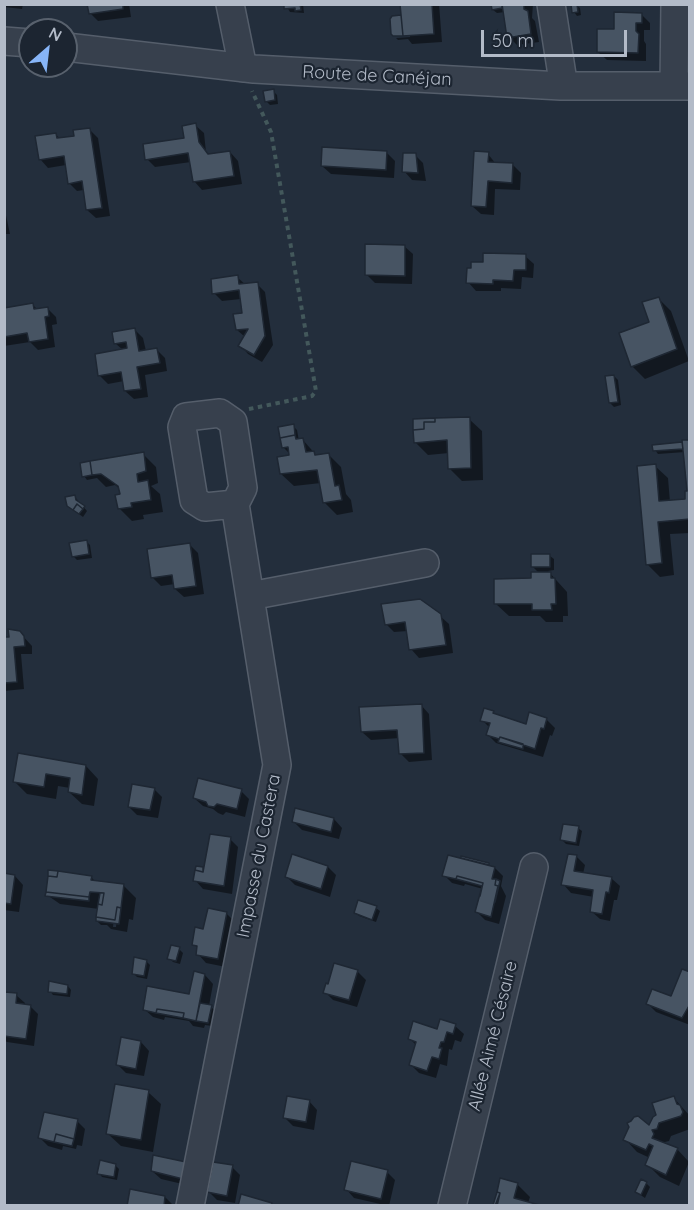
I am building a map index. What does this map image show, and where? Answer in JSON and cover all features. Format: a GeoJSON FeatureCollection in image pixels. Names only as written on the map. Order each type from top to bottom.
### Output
{"type":"FeatureCollection","features":[{"type":"Feature","properties":{"kind":"street"},"geometry":{"type":"LineString","coordinates":[[231,4],[248,68]]}},
{"type":"Feature","properties":{"kind":"street"},"geometry":{"type":"LineString","coordinates":[[552,4],[562,75],[561,86]]}},
{"type":"Feature","properties":{"kind":"street"},"geometry":{"type":"LineString","coordinates":[[675,4],[682,86]]}},
{"type":"Feature","properties":{"kind":"street","name":"Route de Canéjan"},"geometry":{"type":"LineString","coordinates":[[78,48],[248,68],[561,86],[682,86]]}},
{"type":"Feature","properties":{"kind":"street"},"geometry":{"type":"LineString","coordinates":[[233,422],[220,413],[186,417],[182,427],[194,500],[204,507],[235,504]]}},
{"type":"Feature","properties":{"kind":"street","name":"Impasse du Castera"},"geometry":{"type":"LineString","coordinates":[[190,1206],[277,765],[235,504],[243,488],[233,422]]}},
{"type":"Feature","properties":{"kind":"street"},"geometry":{"type":"LineString","coordinates":[[250,596],[425,563]]}},
{"type":"Feature","properties":{"kind":"street","name":"Allée Aimé Césaire"},"geometry":{"type":"LineString","coordinates":[[452,1206],[534,867]]}},
{"type":"Feature","properties":{"kind":"path"},"geometry":{"type":"LineString","coordinates":[[233,422],[241,412],[252,407],[312,396],[316,391],[271,132],[252,93],[248,68]]}},
{"type":"Feature","properties":{"kind":"building"},"geometry":{"type":"Polygon","coordinates":[[[87,4],[123,4],[123,9],[89,14],[87,4]]]}},
{"type":"Feature","properties":{"kind":"building"},"geometry":{"type":"Polygon","coordinates":[[[284,4],[300,4],[301,10],[284,9],[284,4]]]}},
{"type":"Feature","properties":{"kind":"building"},"geometry":{"type":"Polygon","coordinates":[[[400,4],[432,4],[434,34],[403,36],[400,4]]]}},
{"type":"Feature","properties":{"kind":"building"},"geometry":{"type":"Polygon","coordinates":[[[491,4],[502,4],[502,8],[492,10],[491,4]]]}},
{"type":"Feature","properties":{"kind":"building"},"geometry":{"type":"Polygon","coordinates":[[[502,4],[524,4],[524,9],[528,11],[531,34],[507,38],[502,4]]]}},
{"type":"Feature","properties":{"kind":"building"},"geometry":{"type":"Polygon","coordinates":[[[571,4],[577,4],[578,12],[572,13],[571,4]]]}},
{"type":"Feature","properties":{"kind":"building"},"geometry":{"type":"Polygon","coordinates":[[[614,12],[642,13],[642,23],[636,23],[636,31],[639,34],[638,53],[597,52],[597,29],[614,29],[614,12]]]}},
{"type":"Feature","properties":{"kind":"building"},"geometry":{"type":"Polygon","coordinates":[[[401,15],[403,36],[393,36],[390,19],[392,16],[401,15]]]}},
{"type":"Feature","properties":{"kind":"building"},"geometry":{"type":"Polygon","coordinates":[[[274,89],[275,100],[265,102],[263,91],[274,89]]]}},
{"type":"Feature","properties":{"kind":"building"},"geometry":{"type":"Polygon","coordinates":[[[196,123],[199,142],[208,154],[230,151],[234,176],[193,182],[188,153],[145,160],[143,144],[184,138],[182,126],[196,123]]]}},
{"type":"Feature","properties":{"kind":"building"},"geometry":{"type":"Polygon","coordinates":[[[90,128],[102,208],[86,210],[82,181],[68,184],[64,156],[39,160],[35,136],[56,133],[57,138],[74,136],[73,130],[90,128]]]}},
{"type":"Feature","properties":{"kind":"building"},"geometry":{"type":"Polygon","coordinates":[[[322,147],[387,151],[386,170],[321,166],[322,147]]]}},
{"type":"Feature","properties":{"kind":"building"},"geometry":{"type":"Polygon","coordinates":[[[474,151],[489,152],[488,162],[513,163],[512,183],[488,181],[486,207],[471,206],[474,151]]]}},
{"type":"Feature","properties":{"kind":"building"},"geometry":{"type":"Polygon","coordinates":[[[403,153],[416,153],[418,173],[402,172],[403,153]]]}},
{"type":"Feature","properties":{"kind":"building"},"geometry":{"type":"Polygon","coordinates":[[[365,244],[405,245],[405,276],[365,275],[365,244]]]}},
{"type":"Feature","properties":{"kind":"building"},"geometry":{"type":"Polygon","coordinates":[[[483,253],[526,254],[526,270],[514,270],[513,281],[493,280],[493,284],[466,283],[467,268],[471,268],[471,262],[483,262],[483,253]]]}},
{"type":"Feature","properties":{"kind":"building"},"geometry":{"type":"Polygon","coordinates":[[[238,275],[239,284],[258,282],[265,336],[254,355],[238,346],[248,329],[236,330],[233,314],[242,313],[239,290],[212,294],[211,279],[238,275]]]}},
{"type":"Feature","properties":{"kind":"building"},"geometry":{"type":"Polygon","coordinates":[[[659,297],[677,349],[631,367],[619,333],[649,322],[642,302],[659,297]]]}},
{"type":"Feature","properties":{"kind":"building"},"geometry":{"type":"Polygon","coordinates":[[[33,303],[34,309],[48,307],[49,316],[45,317],[48,339],[29,342],[27,333],[4,337],[4,308],[33,303]]]}},
{"type":"Feature","properties":{"kind":"building"},"geometry":{"type":"Polygon","coordinates":[[[135,328],[139,351],[157,348],[160,363],[137,367],[141,389],[124,391],[121,372],[98,376],[95,354],[127,348],[126,342],[114,344],[112,332],[135,328]]]}},
{"type":"Feature","properties":{"kind":"building"},"geometry":{"type":"Polygon","coordinates":[[[614,375],[618,402],[609,403],[605,376],[614,375]]]}},
{"type":"Feature","properties":{"kind":"building"},"geometry":{"type":"Polygon","coordinates":[[[470,417],[471,468],[448,469],[447,440],[414,443],[413,430],[424,429],[424,422],[435,422],[435,418],[470,417]]]}},
{"type":"Feature","properties":{"kind":"building"},"geometry":{"type":"Polygon","coordinates":[[[435,418],[435,422],[424,422],[424,429],[413,430],[413,419],[435,418]]]}},
{"type":"Feature","properties":{"kind":"building"},"geometry":{"type":"Polygon","coordinates":[[[294,424],[295,435],[280,438],[278,427],[294,424]]]}},
{"type":"Feature","properties":{"kind":"building"},"geometry":{"type":"Polygon","coordinates":[[[295,435],[296,439],[303,438],[306,452],[314,451],[315,455],[329,453],[335,486],[339,485],[342,500],[323,503],[317,470],[280,474],[277,457],[289,455],[288,447],[282,448],[280,438],[295,435]]]}},
{"type":"Feature","properties":{"kind":"building"},"geometry":{"type":"Polygon","coordinates":[[[682,440],[690,440],[690,519],[658,522],[662,563],[646,565],[637,466],[656,464],[659,501],[685,499],[685,491],[687,491],[682,440]]]}},
{"type":"Feature","properties":{"kind":"building"},"geometry":{"type":"Polygon","coordinates":[[[682,442],[683,449],[653,451],[652,445],[682,442]]]}},
{"type":"Feature","properties":{"kind":"building"},"geometry":{"type":"Polygon","coordinates":[[[144,452],[146,471],[137,474],[138,482],[148,480],[151,500],[131,503],[132,507],[118,509],[115,495],[120,494],[118,486],[101,474],[92,475],[90,461],[144,452]]]}},
{"type":"Feature","properties":{"kind":"building"},"geometry":{"type":"Polygon","coordinates":[[[90,461],[92,475],[82,477],[80,463],[90,461]]]}},
{"type":"Feature","properties":{"kind":"building"},"geometry":{"type":"Polygon","coordinates":[[[75,495],[76,500],[85,506],[83,509],[77,504],[73,510],[67,506],[65,497],[75,495]]]}},
{"type":"Feature","properties":{"kind":"building"},"geometry":{"type":"Polygon","coordinates":[[[77,504],[83,509],[79,514],[73,510],[77,504]]]}},
{"type":"Feature","properties":{"kind":"building"},"geometry":{"type":"Polygon","coordinates":[[[87,540],[89,554],[72,557],[69,543],[87,540]]]}},
{"type":"Feature","properties":{"kind":"building"},"geometry":{"type":"Polygon","coordinates":[[[190,543],[196,586],[174,589],[172,575],[151,578],[147,549],[190,543]]]}},
{"type":"Feature","properties":{"kind":"building"},"geometry":{"type":"Polygon","coordinates":[[[531,554],[550,554],[550,567],[531,567],[531,554]]]}},
{"type":"Feature","properties":{"kind":"building"},"geometry":{"type":"Polygon","coordinates":[[[531,572],[551,572],[551,578],[555,578],[556,604],[551,604],[552,610],[532,610],[532,604],[494,604],[494,579],[531,578],[531,572]]]}},
{"type":"Feature","properties":{"kind":"building"},"geometry":{"type":"Polygon","coordinates":[[[420,599],[441,614],[446,645],[409,650],[405,622],[385,625],[381,604],[420,599]]]}},
{"type":"Feature","properties":{"kind":"building"},"geometry":{"type":"Polygon","coordinates":[[[8,629],[20,631],[24,636],[25,646],[14,647],[17,682],[4,683],[4,637],[9,637],[8,629]]]}},
{"type":"Feature","properties":{"kind":"building"},"geometry":{"type":"Polygon","coordinates":[[[422,704],[424,753],[399,754],[397,730],[361,732],[359,707],[422,704]]]}},
{"type":"Feature","properties":{"kind":"building"},"geometry":{"type":"Polygon","coordinates":[[[484,708],[526,724],[529,712],[547,718],[544,729],[541,728],[535,749],[500,737],[499,739],[486,735],[490,723],[480,721],[484,708]]]}},
{"type":"Feature","properties":{"kind":"building"},"geometry":{"type":"Polygon","coordinates":[[[500,737],[523,744],[523,749],[498,742],[500,737]]]}},
{"type":"Feature","properties":{"kind":"building"},"geometry":{"type":"Polygon","coordinates":[[[18,753],[86,765],[82,795],[68,792],[70,778],[46,774],[44,787],[13,782],[18,753]]]}},
{"type":"Feature","properties":{"kind":"building"},"geometry":{"type":"Polygon","coordinates":[[[198,778],[242,789],[237,809],[217,804],[214,807],[208,806],[206,802],[193,798],[198,778]]]}},
{"type":"Feature","properties":{"kind":"building"},"geometry":{"type":"Polygon","coordinates":[[[132,784],[155,788],[150,810],[128,807],[132,784]]]}},
{"type":"Feature","properties":{"kind":"building"},"geometry":{"type":"Polygon","coordinates":[[[295,808],[334,818],[331,832],[292,822],[295,808]]]}},
{"type":"Feature","properties":{"kind":"building"},"geometry":{"type":"Polygon","coordinates":[[[563,824],[579,826],[576,843],[560,840],[563,824]]]}},
{"type":"Feature","properties":{"kind":"building"},"geometry":{"type":"Polygon","coordinates":[[[210,834],[231,837],[224,886],[193,881],[195,870],[203,872],[210,834]]]}},
{"type":"Feature","properties":{"kind":"building"},"geometry":{"type":"Polygon","coordinates":[[[292,854],[328,866],[321,889],[285,877],[292,854]]]}},
{"type":"Feature","properties":{"kind":"building"},"geometry":{"type":"Polygon","coordinates":[[[568,854],[577,855],[574,871],[612,877],[609,893],[606,892],[602,914],[590,912],[593,890],[561,885],[568,854]]]}},
{"type":"Feature","properties":{"kind":"building"},"geometry":{"type":"Polygon","coordinates":[[[448,855],[495,867],[492,879],[496,879],[495,885],[498,886],[491,917],[475,912],[483,883],[457,876],[456,879],[442,876],[448,855]]]}},
{"type":"Feature","properties":{"kind":"building"},"geometry":{"type":"Polygon","coordinates":[[[461,856],[489,863],[489,865],[461,858],[461,856]]]}},
{"type":"Feature","properties":{"kind":"building"},"geometry":{"type":"Polygon","coordinates":[[[196,866],[203,867],[203,872],[195,870],[196,866]]]}},
{"type":"Feature","properties":{"kind":"building"},"geometry":{"type":"Polygon","coordinates":[[[48,870],[58,871],[57,877],[48,876],[48,870]]]}},
{"type":"Feature","properties":{"kind":"building"},"geometry":{"type":"Polygon","coordinates":[[[58,871],[92,876],[91,880],[124,884],[121,908],[117,907],[115,920],[96,917],[98,904],[102,905],[104,893],[90,892],[89,897],[46,892],[48,876],[57,877],[58,871]]]}},
{"type":"Feature","properties":{"kind":"building"},"geometry":{"type":"Polygon","coordinates":[[[4,873],[15,875],[11,904],[4,903],[4,873]]]}},
{"type":"Feature","properties":{"kind":"building"},"geometry":{"type":"Polygon","coordinates":[[[457,876],[483,883],[480,896],[482,886],[456,879],[457,876]]]}},
{"type":"Feature","properties":{"kind":"building"},"geometry":{"type":"Polygon","coordinates":[[[496,879],[500,881],[495,902],[498,886],[495,885],[496,879]]]}},
{"type":"Feature","properties":{"kind":"building"},"geometry":{"type":"Polygon","coordinates":[[[46,892],[89,897],[89,901],[45,896],[46,892]]]}},
{"type":"Feature","properties":{"kind":"building"},"geometry":{"type":"Polygon","coordinates":[[[100,893],[104,893],[102,905],[98,904],[100,893]]]}},
{"type":"Feature","properties":{"kind":"building"},"geometry":{"type":"Polygon","coordinates":[[[358,900],[377,906],[372,920],[354,913],[358,900]]]}},
{"type":"Feature","properties":{"kind":"building"},"geometry":{"type":"Polygon","coordinates":[[[117,907],[121,908],[119,924],[96,921],[96,917],[115,920],[117,907]]]}},
{"type":"Feature","properties":{"kind":"building"},"geometry":{"type":"Polygon","coordinates":[[[208,908],[227,912],[218,959],[196,955],[197,946],[192,945],[195,927],[203,929],[208,908]]]}},
{"type":"Feature","properties":{"kind":"building"},"geometry":{"type":"Polygon","coordinates":[[[171,945],[180,947],[176,961],[167,959],[171,945]]]}},
{"type":"Feature","properties":{"kind":"building"},"geometry":{"type":"Polygon","coordinates":[[[134,957],[147,960],[144,976],[132,974],[134,957]]]}},
{"type":"Feature","properties":{"kind":"building"},"geometry":{"type":"Polygon","coordinates":[[[334,963],[358,970],[349,1000],[323,993],[334,963]]]}},
{"type":"Feature","properties":{"kind":"building"},"geometry":{"type":"Polygon","coordinates":[[[682,969],[690,972],[690,1004],[682,1018],[646,1004],[652,989],[671,996],[682,969]]]}},
{"type":"Feature","properties":{"kind":"building"},"geometry":{"type":"Polygon","coordinates":[[[194,971],[205,974],[196,1021],[183,1018],[184,1013],[157,1009],[156,1013],[143,1010],[147,986],[189,994],[194,971]]]}},
{"type":"Feature","properties":{"kind":"building"},"geometry":{"type":"Polygon","coordinates":[[[49,981],[68,985],[67,994],[48,992],[49,981]]]}},
{"type":"Feature","properties":{"kind":"building"},"geometry":{"type":"Polygon","coordinates":[[[4,992],[17,993],[16,1003],[31,1005],[26,1039],[4,1036],[4,992]]]}},
{"type":"Feature","properties":{"kind":"building"},"geometry":{"type":"Polygon","coordinates":[[[200,1003],[212,1005],[208,1023],[196,1021],[200,1003]]]}},
{"type":"Feature","properties":{"kind":"building"},"geometry":{"type":"Polygon","coordinates":[[[157,1009],[184,1013],[183,1018],[156,1013],[157,1009]]]}},
{"type":"Feature","properties":{"kind":"building"},"geometry":{"type":"Polygon","coordinates":[[[440,1019],[456,1024],[453,1034],[447,1032],[444,1042],[441,1042],[439,1059],[432,1057],[427,1071],[409,1065],[416,1042],[408,1039],[413,1021],[437,1029],[440,1019]]]}},
{"type":"Feature","properties":{"kind":"building"},"geometry":{"type":"Polygon","coordinates":[[[121,1037],[141,1041],[136,1069],[116,1065],[121,1037]]]}},
{"type":"Feature","properties":{"kind":"building"},"geometry":{"type":"Polygon","coordinates":[[[115,1084],[149,1090],[141,1140],[106,1134],[115,1084]]]}},
{"type":"Feature","properties":{"kind":"building"},"geometry":{"type":"Polygon","coordinates":[[[287,1096],[310,1100],[306,1122],[283,1118],[287,1096]]]}},
{"type":"Feature","properties":{"kind":"building"},"geometry":{"type":"Polygon","coordinates":[[[674,1096],[683,1112],[681,1116],[659,1123],[657,1129],[652,1130],[654,1134],[652,1138],[678,1148],[666,1175],[645,1165],[653,1146],[649,1144],[646,1150],[623,1140],[629,1127],[627,1123],[638,1116],[649,1125],[656,1115],[652,1103],[674,1096]]]}},
{"type":"Feature","properties":{"kind":"building"},"geometry":{"type":"Polygon","coordinates":[[[44,1112],[78,1119],[74,1139],[56,1134],[54,1142],[38,1138],[44,1112]]]}},
{"type":"Feature","properties":{"kind":"building"},"geometry":{"type":"Polygon","coordinates":[[[56,1134],[74,1139],[72,1146],[54,1142],[56,1134]]]}},
{"type":"Feature","properties":{"kind":"building"},"geometry":{"type":"Polygon","coordinates":[[[153,1155],[186,1162],[183,1179],[151,1171],[153,1155]]]}},
{"type":"Feature","properties":{"kind":"building"},"geometry":{"type":"Polygon","coordinates":[[[100,1160],[116,1164],[114,1177],[97,1174],[100,1160]]]}},
{"type":"Feature","properties":{"kind":"building"},"geometry":{"type":"Polygon","coordinates":[[[351,1161],[388,1170],[381,1199],[344,1190],[351,1161]]]}},
{"type":"Feature","properties":{"kind":"building"},"geometry":{"type":"Polygon","coordinates":[[[213,1162],[233,1165],[227,1196],[207,1192],[213,1162]]]}},
{"type":"Feature","properties":{"kind":"building"},"geometry":{"type":"Polygon","coordinates":[[[500,1178],[518,1183],[514,1198],[543,1206],[497,1206],[500,1178]]]}},
{"type":"Feature","properties":{"kind":"building"},"geometry":{"type":"Polygon","coordinates":[[[641,1179],[647,1182],[641,1195],[635,1192],[641,1179]]]}},
{"type":"Feature","properties":{"kind":"building"},"geometry":{"type":"Polygon","coordinates":[[[130,1189],[165,1196],[164,1206],[127,1206],[130,1189]]]}},
{"type":"Feature","properties":{"kind":"building"},"geometry":{"type":"Polygon","coordinates":[[[497,1192],[500,1193],[495,1206],[493,1205],[497,1192]]]}},
{"type":"Feature","properties":{"kind":"building"},"geometry":{"type":"Polygon","coordinates":[[[241,1194],[272,1203],[271,1206],[238,1206],[241,1194]]]}}]}
